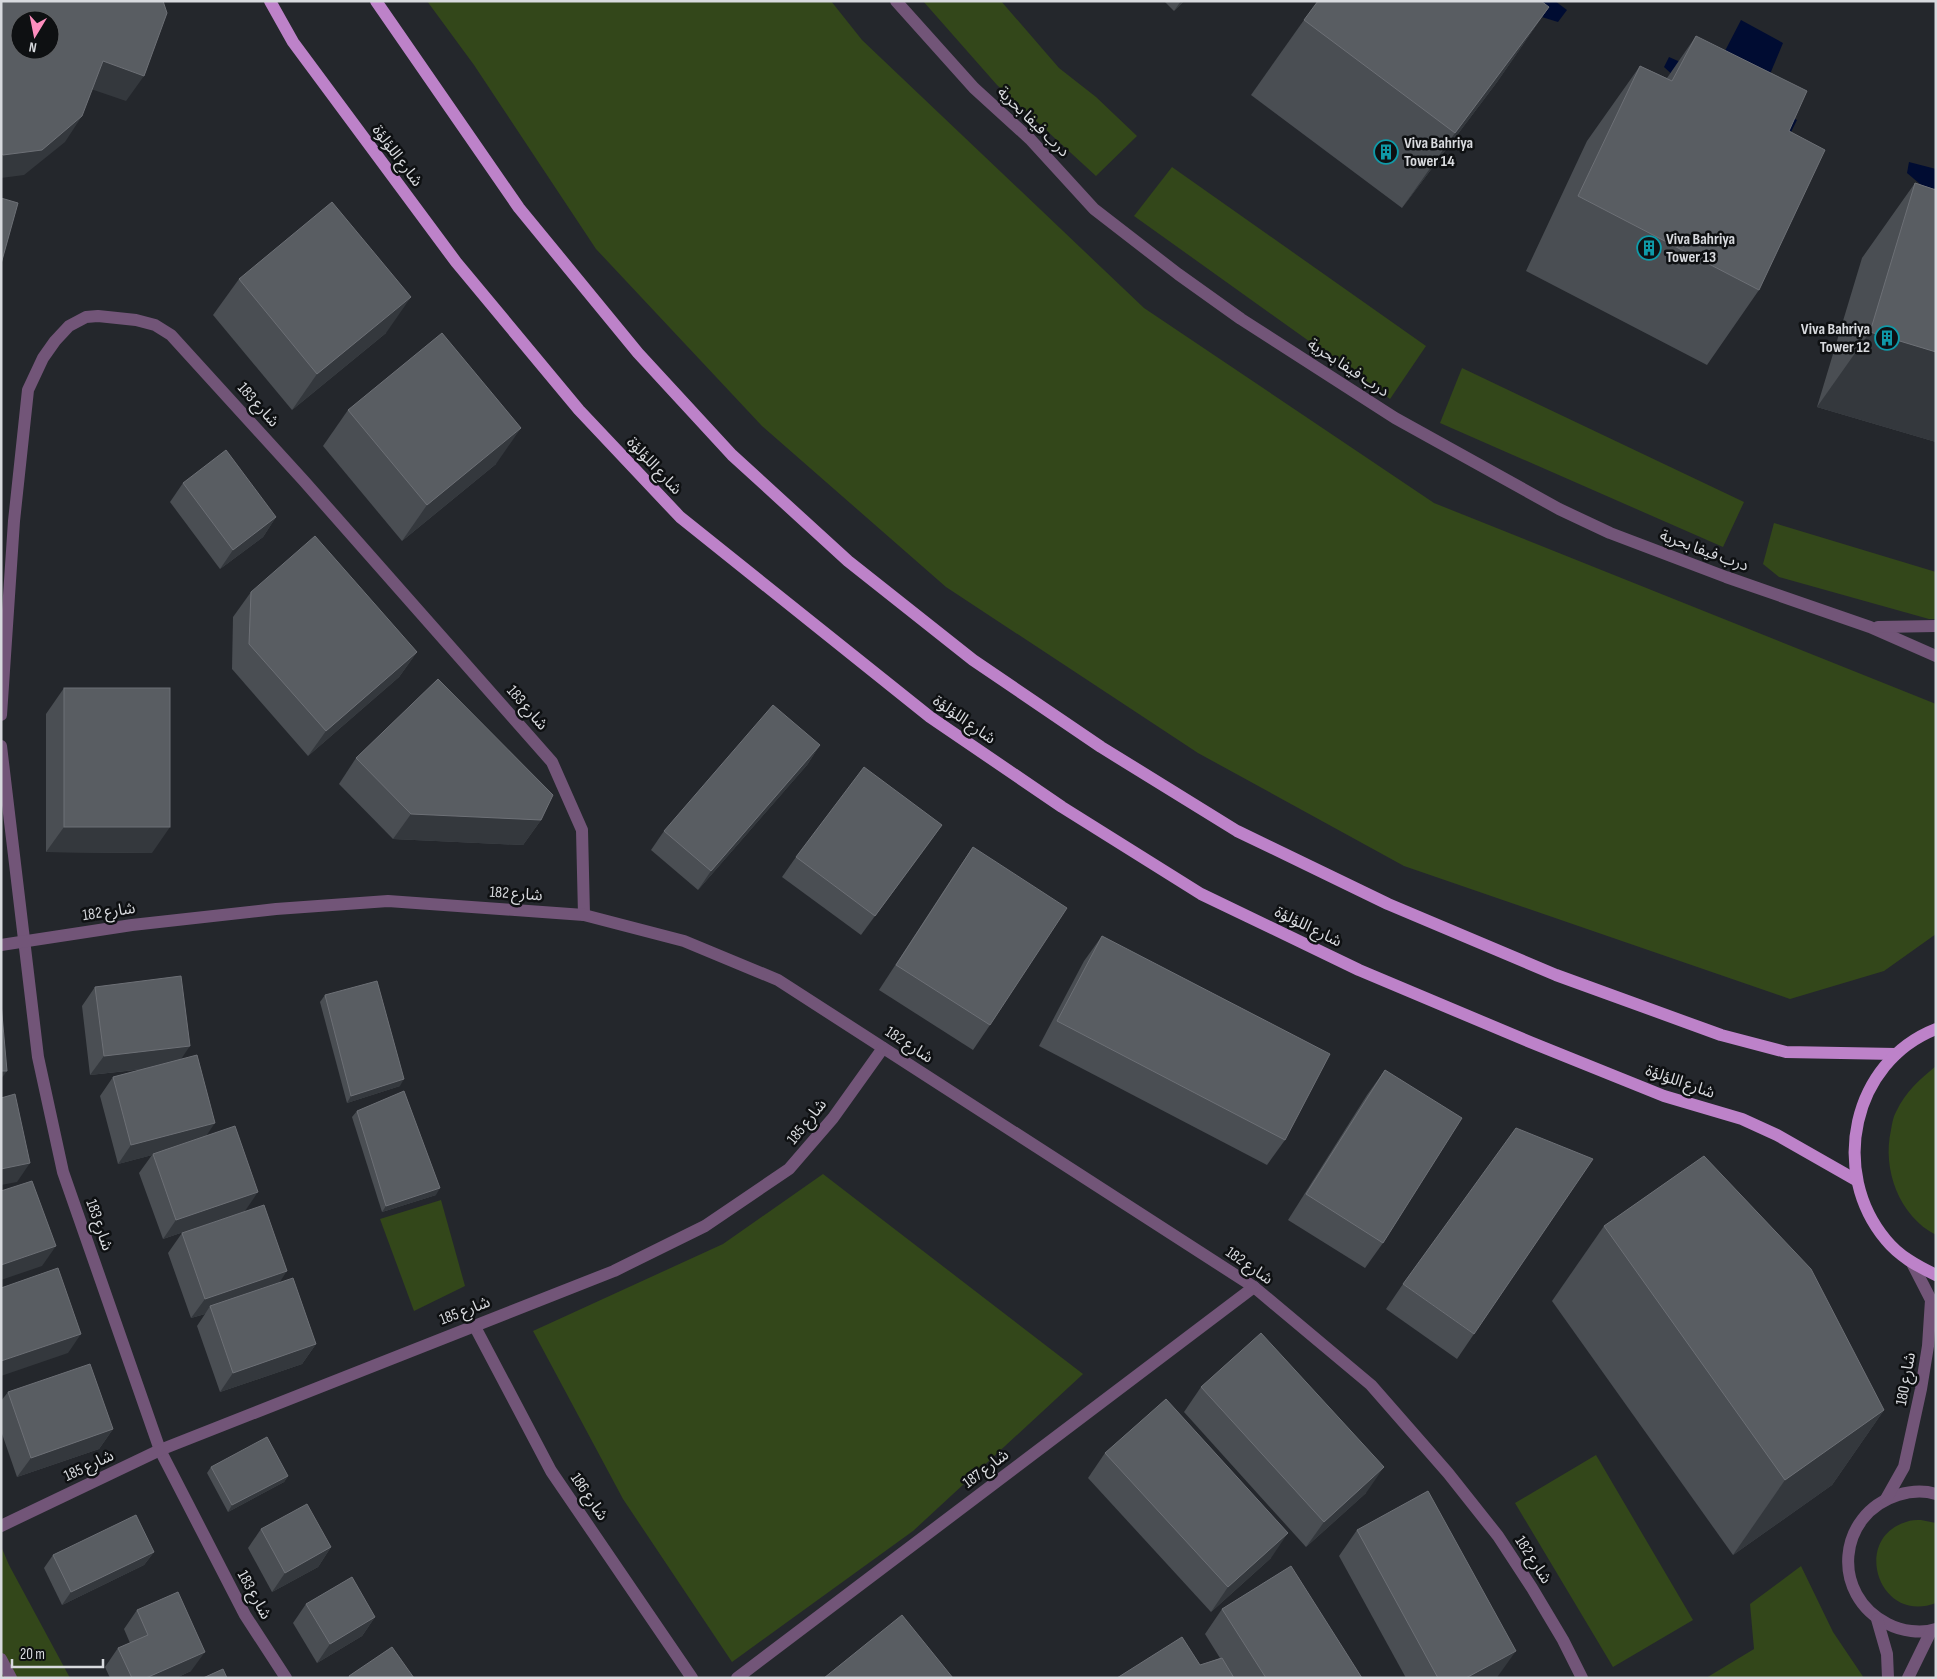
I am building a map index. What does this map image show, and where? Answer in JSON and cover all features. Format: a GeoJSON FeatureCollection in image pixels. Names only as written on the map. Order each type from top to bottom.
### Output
{"type":"FeatureCollection","features":[{"type":"Feature","properties":{"kind":"main road","name":"شارع اللؤلؤة"},"geometry":{"type":"LineString","coordinates":[[270,1],[293,42],[456,262],[579,410],[680,517],[930,717],[1062,808],[1202,894],[1358,970],[1521,1038],[1664,1096],[1742,1119],[1769,1131],[1856,1180]]}},
{"type":"Feature","properties":{"kind":"main road"},"geometry":{"type":"LineString","coordinates":[[376,1],[519,208],[638,353],[732,455],[833,548],[973,660],[1101,747],[1237,831],[1388,904],[1556,975],[1730,1038],[1786,1052],[1896,1054]]}},
{"type":"Feature","properties":{"kind":"main road"},"geometry":{"type":"LineString","coordinates":[[1936,1029],[1924,1034],[1896,1054],[1874,1080],[1859,1111],[1853,1146],[1856,1180],[1867,1212],[1886,1240],[1912,1263],[1936,1274]]}},
{"type":"Feature","properties":{"kind":"street","name":"درب فيفا بحرية"},"geometry":{"type":"LineString","coordinates":[[896,1],[974,88],[1030,140],[1094,209],[1178,274],[1241,319],[1395,418],[1559,509],[1628,540],[1743,583],[1870,627],[1936,656]]}},
{"type":"Feature","properties":{"kind":"street","name":"شارع 183"},"geometry":{"type":"LineString","coordinates":[[1,715],[14,521],[28,390],[43,358],[69,326],[86,317],[122,318],[155,325],[172,335],[304,481],[552,762],[582,830],[584,915]]}},
{"type":"Feature","properties":{"kind":"street","name":"درب فيفا بحرية"},"geometry":{"type":"LineString","coordinates":[[1870,627],[1936,626]]}},
{"type":"Feature","properties":{"kind":"street","name":"شارع 183"},"geometry":{"type":"LineString","coordinates":[[1,746],[38,1057],[63,1172],[160,1450],[245,1614],[286,1678]]}},
{"type":"Feature","properties":{"kind":"street","name":"شارع 182"},"geometry":{"type":"LineString","coordinates":[[1,945],[132,925],[267,910],[388,902],[584,915],[684,941],[778,980],[1254,1287],[1372,1385],[1448,1473],[1498,1536],[1563,1640],[1582,1678]]}},
{"type":"Feature","properties":{"kind":"street","name":"شارع 185"},"geometry":{"type":"LineString","coordinates":[[1,1526],[160,1450],[614,1271],[696,1230],[789,1169],[833,1118],[883,1048]]}},
{"type":"Feature","properties":{"kind":"street","name":"شارع 180"},"geometry":{"type":"LineString","coordinates":[[1886,1499],[1904,1467],[1928,1346],[1931,1300],[1912,1263]]}},
{"type":"Feature","properties":{"kind":"street","name":"شارع 187"},"geometry":{"type":"LineString","coordinates":[[737,1678],[1254,1287]]}},
{"type":"Feature","properties":{"kind":"street","name":"شارع 186"},"geometry":{"type":"LineString","coordinates":[[474,1325],[551,1471],[692,1678]]}},
{"type":"Feature","properties":{"kind":"street"},"geometry":{"type":"LineString","coordinates":[[1933,1630],[1912,1632],[1894,1627],[1877,1619],[1860,1602],[1850,1580],[1848,1556],[1853,1533],[1866,1513],[1886,1499],[1908,1492],[1936,1494]]}},
{"type":"Feature","properties":{"kind":"street"},"geometry":{"type":"LineString","coordinates":[[1877,1619],[1887,1654],[1888,1678]]}},
{"type":"Feature","properties":{"kind":"street"},"geometry":{"type":"LineString","coordinates":[[1908,1678],[1933,1630]]}},
{"type":"Feature","properties":{"kind":"street"},"geometry":{"type":"LineString","coordinates":[[1,1659],[11,1678]]}},
{"type":"Feature","properties":{"kind":"green space"},"geometry":{"type":"Polygon","coordinates":[[[427,1],[831,1],[862,40],[1144,308],[1434,503],[1936,704],[1936,934],[1884,971],[1790,999],[1404,866],[1198,753],[946,587],[762,426],[596,249],[474,65],[427,1]]]}},
{"type":"Feature","properties":{"kind":"green space"},"geometry":{"type":"Polygon","coordinates":[[[923,1],[1001,1],[1059,68],[1096,97],[1137,136],[1096,176],[997,85],[923,1]]]}},
{"type":"Feature","properties":{"kind":"green space"},"geometry":{"type":"Polygon","coordinates":[[[1172,167],[1426,346],[1390,399],[1134,216],[1172,167]]]}},
{"type":"Feature","properties":{"kind":"green space"},"geometry":{"type":"Polygon","coordinates":[[[1462,368],[1744,502],[1723,547],[1440,423],[1462,368]]]}},
{"type":"Feature","properties":{"kind":"green space"},"geometry":{"type":"Polygon","coordinates":[[[1774,523],[1936,572],[1936,619],[1929,619],[1779,577],[1763,564],[1774,523]]]}},
{"type":"Feature","properties":{"kind":"green space"},"geometry":{"type":"Polygon","coordinates":[[[1936,1066],[1936,1235],[1923,1227],[1903,1204],[1896,1190],[1892,1175],[1889,1145],[1893,1118],[1904,1098],[1913,1086],[1936,1066]]]}},
{"type":"Feature","properties":{"kind":"green space"},"geometry":{"type":"Polygon","coordinates":[[[823,1174],[1083,1374],[913,1531],[732,1662],[623,1499],[533,1331],[723,1244],[823,1174]]]}},
{"type":"Feature","properties":{"kind":"green space"},"geometry":{"type":"Polygon","coordinates":[[[441,1200],[465,1286],[414,1311],[380,1219],[441,1200]]]}},
{"type":"Feature","properties":{"kind":"green space"},"geometry":{"type":"Polygon","coordinates":[[[1596,1455],[1693,1620],[1613,1667],[1515,1503],[1596,1455]]]}},
{"type":"Feature","properties":{"kind":"green space"},"geometry":{"type":"Polygon","coordinates":[[[1921,1520],[1936,1523],[1936,1603],[1916,1607],[1900,1602],[1887,1592],[1879,1577],[1876,1561],[1879,1545],[1889,1531],[1906,1522],[1921,1520]]]}},
{"type":"Feature","properties":{"kind":"green space"},"geometry":{"type":"Polygon","coordinates":[[[1,1546],[9,1565],[70,1678],[1,1678],[1,1546]]]}},
{"type":"Feature","properties":{"kind":"green space"},"geometry":{"type":"Polygon","coordinates":[[[1801,1566],[1833,1632],[1864,1678],[1706,1678],[1754,1649],[1750,1604],[1801,1566]]]}},
{"type":"Feature","properties":{"kind":"water"},"geometry":{"type":"Polygon","coordinates":[[[1507,1],[1555,1],[1567,10],[1558,22],[1532,14],[1507,1]]]}},
{"type":"Feature","properties":{"kind":"water"},"geometry":{"type":"Polygon","coordinates":[[[1741,20],[1783,43],[1760,98],[1797,120],[1791,132],[1677,79],[1664,67],[1669,57],[1712,76],[1741,20]]]}},
{"type":"Feature","properties":{"kind":"water"},"geometry":{"type":"Polygon","coordinates":[[[1909,162],[1936,169],[1936,193],[1920,184],[1907,173],[1909,162]]]}},
{"type":"Feature","properties":{"kind":"building"},"geometry":{"type":"Polygon","coordinates":[[[1,1],[163,1],[167,13],[144,76],[103,61],[82,116],[42,150],[1,154],[1,1]]]}},
{"type":"Feature","properties":{"kind":"building"},"geometry":{"type":"Polygon","coordinates":[[[1318,1],[1541,1],[1549,7],[1455,133],[1304,20],[1318,1]]]}},
{"type":"Feature","properties":{"kind":"building"},"geometry":{"type":"Polygon","coordinates":[[[1696,36],[1807,91],[1789,131],[1825,150],[1759,290],[1578,196],[1640,66],[1672,81],[1696,36]]]}},
{"type":"Feature","properties":{"kind":"building"},"geometry":{"type":"Polygon","coordinates":[[[1915,183],[1936,190],[1936,352],[1870,332],[1915,183]]]}},
{"type":"Feature","properties":{"kind":"building"},"geometry":{"type":"Polygon","coordinates":[[[1,198],[18,203],[1,264],[1,198]]]}},
{"type":"Feature","properties":{"kind":"building"},"geometry":{"type":"Polygon","coordinates":[[[332,202],[411,297],[317,374],[239,279],[332,202]]]}},
{"type":"Feature","properties":{"kind":"building"},"geometry":{"type":"Polygon","coordinates":[[[442,333],[521,428],[427,505],[348,410],[442,333]]]}},
{"type":"Feature","properties":{"kind":"building"},"geometry":{"type":"Polygon","coordinates":[[[226,450],[276,517],[233,550],[183,483],[226,450]]]}},
{"type":"Feature","properties":{"kind":"building"},"geometry":{"type":"Polygon","coordinates":[[[315,536],[417,652],[326,731],[249,644],[251,592],[315,536]]]}},
{"type":"Feature","properties":{"kind":"building"},"geometry":{"type":"Polygon","coordinates":[[[438,679],[553,795],[541,820],[411,814],[356,758],[438,679]]]}},
{"type":"Feature","properties":{"kind":"building"},"geometry":{"type":"Polygon","coordinates":[[[64,688],[170,688],[170,827],[64,827],[64,688]]]}},
{"type":"Feature","properties":{"kind":"building"},"geometry":{"type":"Polygon","coordinates":[[[773,705],[820,745],[711,871],[664,831],[773,705]]]}},
{"type":"Feature","properties":{"kind":"building"},"geometry":{"type":"Polygon","coordinates":[[[864,767],[942,825],[875,916],[796,857],[864,767]]]}},
{"type":"Feature","properties":{"kind":"building"},"geometry":{"type":"Polygon","coordinates":[[[973,847],[1067,908],[990,1025],[896,965],[973,847]]]}},
{"type":"Feature","properties":{"kind":"building"},"geometry":{"type":"Polygon","coordinates":[[[1102,936],[1330,1054],[1285,1140],[1057,1021],[1102,936]]]}},
{"type":"Feature","properties":{"kind":"building"},"geometry":{"type":"Polygon","coordinates":[[[181,976],[190,1046],[104,1056],[95,987],[181,976]]]}},
{"type":"Feature","properties":{"kind":"building"},"geometry":{"type":"Polygon","coordinates":[[[377,981],[404,1079],[351,1096],[325,995],[377,981]]]}},
{"type":"Feature","properties":{"kind":"building"},"geometry":{"type":"Polygon","coordinates":[[[1,1003],[7,1071],[1,1071],[1,1003]]]}},
{"type":"Feature","properties":{"kind":"building"},"geometry":{"type":"Polygon","coordinates":[[[197,1055],[215,1123],[131,1145],[113,1077],[197,1055]]]}},
{"type":"Feature","properties":{"kind":"building"},"geometry":{"type":"Polygon","coordinates":[[[1385,1070],[1462,1118],[1383,1243],[1306,1194],[1385,1070]]]}},
{"type":"Feature","properties":{"kind":"building"},"geometry":{"type":"Polygon","coordinates":[[[404,1091],[440,1188],[386,1206],[357,1111],[404,1091]]]}},
{"type":"Feature","properties":{"kind":"building"},"geometry":{"type":"Polygon","coordinates":[[[15,1094],[30,1163],[1,1169],[1,1098],[15,1094]]]}},
{"type":"Feature","properties":{"kind":"building"},"geometry":{"type":"Polygon","coordinates":[[[235,1126],[258,1192],[176,1220],[153,1154],[235,1126]]]}},
{"type":"Feature","properties":{"kind":"building"},"geometry":{"type":"Polygon","coordinates":[[[1516,1128],[1593,1159],[1474,1334],[1403,1284],[1516,1128]]]}},
{"type":"Feature","properties":{"kind":"building"},"geometry":{"type":"Polygon","coordinates":[[[1704,1156],[1811,1269],[1884,1410],[1785,1480],[1604,1226],[1704,1156]]]}},
{"type":"Feature","properties":{"kind":"building"},"geometry":{"type":"Polygon","coordinates":[[[32,1181],[56,1246],[1,1265],[1,1191],[32,1181]]]}},
{"type":"Feature","properties":{"kind":"building"},"geometry":{"type":"Polygon","coordinates":[[[264,1205],[287,1271],[205,1299],[182,1233],[264,1205]]]}},
{"type":"Feature","properties":{"kind":"building"},"geometry":{"type":"Polygon","coordinates":[[[58,1268],[81,1334],[1,1361],[1,1288],[58,1268]]]}},
{"type":"Feature","properties":{"kind":"building"},"geometry":{"type":"Polygon","coordinates":[[[293,1278],[316,1344],[233,1373],[210,1306],[293,1278]]]}},
{"type":"Feature","properties":{"kind":"building"},"geometry":{"type":"Polygon","coordinates":[[[1261,1333],[1384,1467],[1324,1522],[1201,1387],[1261,1333]]]}},
{"type":"Feature","properties":{"kind":"building"},"geometry":{"type":"Polygon","coordinates":[[[90,1364],[113,1429],[31,1458],[8,1392],[90,1364]]]}},
{"type":"Feature","properties":{"kind":"building"},"geometry":{"type":"Polygon","coordinates":[[[1166,1399],[1288,1533],[1228,1587],[1105,1453],[1166,1399]]]}},
{"type":"Feature","properties":{"kind":"building"},"geometry":{"type":"Polygon","coordinates":[[[267,1437],[288,1476],[232,1505],[211,1467],[267,1437]]]}},
{"type":"Feature","properties":{"kind":"building"},"geometry":{"type":"Polygon","coordinates":[[[1428,1491],[1516,1651],[1466,1678],[1438,1678],[1357,1530],[1428,1491]]]}},
{"type":"Feature","properties":{"kind":"building"},"geometry":{"type":"Polygon","coordinates":[[[307,1504],[331,1547],[285,1573],[261,1529],[307,1504]]]}},
{"type":"Feature","properties":{"kind":"building"},"geometry":{"type":"Polygon","coordinates":[[[136,1515],[154,1552],[71,1592],[53,1555],[136,1515]]]}},
{"type":"Feature","properties":{"kind":"building"},"geometry":{"type":"Polygon","coordinates":[[[1291,1566],[1362,1678],[1266,1678],[1222,1609],[1291,1566]]]}},
{"type":"Feature","properties":{"kind":"building"},"geometry":{"type":"Polygon","coordinates":[[[352,1577],[375,1617],[330,1644],[306,1604],[352,1577]]]}},
{"type":"Feature","properties":{"kind":"building"},"geometry":{"type":"Polygon","coordinates":[[[178,1592],[205,1652],[146,1678],[132,1678],[118,1648],[148,1635],[137,1610],[178,1592]]]}},
{"type":"Feature","properties":{"kind":"building"},"geometry":{"type":"Polygon","coordinates":[[[902,1615],[953,1678],[824,1678],[902,1615]]]}},
{"type":"Feature","properties":{"kind":"building"},"geometry":{"type":"Polygon","coordinates":[[[1182,1637],[1200,1665],[1222,1658],[1234,1678],[1117,1678],[1182,1637]]]}},
{"type":"Feature","properties":{"kind":"building"},"geometry":{"type":"Polygon","coordinates":[[[392,1647],[414,1678],[350,1678],[349,1676],[392,1647]]]}},
{"type":"Feature","properties":{"kind":"building"},"geometry":{"type":"Polygon","coordinates":[[[223,1669],[227,1678],[203,1678],[223,1669]]]}},
{"type":"Feature","properties":{"kind":"place","name":"Viva Bahriya Tower 14"},"geometry":{"type":"Point","coordinates":[1386,152]}},
{"type":"Feature","properties":{"kind":"place","name":"Viva Bahriya Tower 13"},"geometry":{"type":"Point","coordinates":[1649,248]}},
{"type":"Feature","properties":{"kind":"place","name":"Viva Bahriya Tower 12"},"geometry":{"type":"Point","coordinates":[1887,338]}}]}
